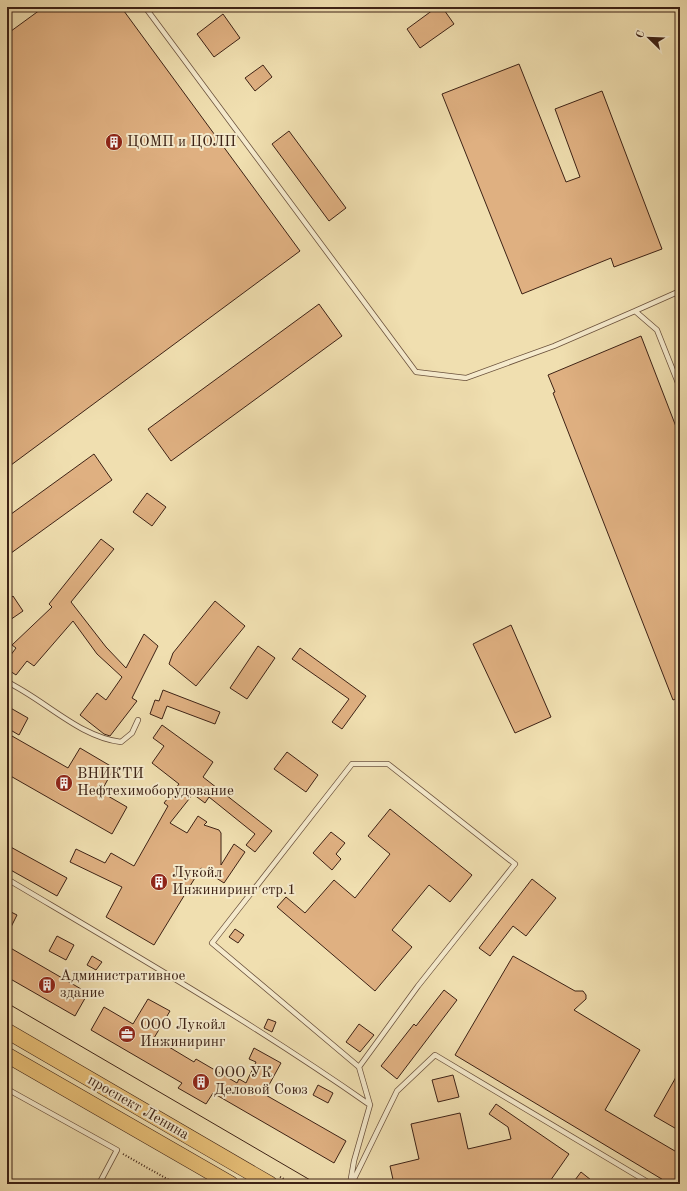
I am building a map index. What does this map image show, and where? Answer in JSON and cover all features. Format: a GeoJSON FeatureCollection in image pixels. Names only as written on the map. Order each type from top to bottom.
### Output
{"type":"FeatureCollection","features":[{"type":"Feature","properties":{"kind":"main road","name":"проспект Ленина"},"geometry":{"type":"LineString","coordinates":[[7,1031],[273,1179]]}},
{"type":"Feature","properties":{"kind":"main road","name":"проспект Ленина"},"geometry":{"type":"LineString","coordinates":[[7,1055],[230,1184]]}},
{"type":"Feature","properties":{"kind":"lane"},"geometry":{"type":"LineString","coordinates":[[145,7],[416,372],[466,378],[554,346],[680,291]]}},
{"type":"Feature","properties":{"kind":"lane"},"geometry":{"type":"LineString","coordinates":[[634,311],[657,330],[680,388]]}},
{"type":"Feature","properties":{"kind":"lane"},"geometry":{"type":"LineString","coordinates":[[7,682],[21,688],[71,721],[106,740],[121,742],[132,733],[138,720]]}},
{"type":"Feature","properties":{"kind":"lane"},"geometry":{"type":"LineString","coordinates":[[351,1184],[354,1161],[370,1105],[359,1068],[212,943],[352,764],[388,764],[515,864],[418,986],[359,1068]]}},
{"type":"Feature","properties":{"kind":"lane"},"geometry":{"type":"LineString","coordinates":[[7,880],[186,986],[305,1059],[370,1105]]}},
{"type":"Feature","properties":{"kind":"lane"},"geometry":{"type":"LineString","coordinates":[[351,1184],[397,1091],[435,1055],[651,1184]]}},
{"type":"Feature","properties":{"kind":"lane"},"geometry":{"type":"LineString","coordinates":[[7,1089],[117,1150],[99,1184]]}},
{"type":"Feature","properties":{"kind":"path"},"geometry":{"type":"LineString","coordinates":[[117,1150],[176,1184]]}},
{"type":"Feature","properties":{"kind":"path"},"geometry":{"type":"LineString","coordinates":[[273,1179],[293,1184]]}},
{"type":"Feature","properties":{"kind":"building","name":"ЦОМП и ЦОЛП"},"geometry":{"type":"Polygon","coordinates":[[[44,7],[121,7],[300,251],[7,468],[7,34],[44,7]]]}},
{"type":"Feature","properties":{"kind":"building"},"geometry":{"type":"Polygon","coordinates":[[[437,7],[442,7],[454,24],[420,48],[407,29],[437,7]]]}},
{"type":"Feature","properties":{"kind":"building"},"geometry":{"type":"Polygon","coordinates":[[[223,14],[240,38],[214,57],[197,34],[223,14]]]}},
{"type":"Feature","properties":{"kind":"building"},"geometry":{"type":"Polygon","coordinates":[[[519,64],[566,182],[580,177],[555,109],[602,91],[662,249],[614,267],[611,258],[522,294],[442,94],[519,64]]]}},
{"type":"Feature","properties":{"kind":"building"},"geometry":{"type":"Polygon","coordinates":[[[263,65],[272,77],[255,91],[245,78],[263,65]]]}},
{"type":"Feature","properties":{"kind":"building"},"geometry":{"type":"Polygon","coordinates":[[[289,131],[346,208],[329,221],[272,144],[289,131]]]}},
{"type":"Feature","properties":{"kind":"building"},"geometry":{"type":"Polygon","coordinates":[[[319,304],[342,336],[171,461],[148,429],[319,304]]]}},
{"type":"Feature","properties":{"kind":"building"},"geometry":{"type":"Polygon","coordinates":[[[641,336],[680,437],[680,697],[673,700],[553,393],[555,392],[548,375],[641,336]]]}},
{"type":"Feature","properties":{"kind":"building"},"geometry":{"type":"Polygon","coordinates":[[[94,454],[112,480],[7,556],[7,517],[94,454]]]}},
{"type":"Feature","properties":{"kind":"building"},"geometry":{"type":"Polygon","coordinates":[[[147,493],[166,507],[152,526],[133,512],[147,493]]]}},
{"type":"Feature","properties":{"kind":"building"},"geometry":{"type":"Polygon","coordinates":[[[101,539],[114,549],[71,602],[106,647],[126,668],[144,634],[158,646],[132,698],[137,701],[110,736],[104,734],[80,715],[97,693],[106,700],[122,677],[97,654],[73,621],[34,666],[27,661],[16,675],[7,669],[7,660],[16,648],[12,645],[52,607],[49,604],[101,539]]]}},
{"type":"Feature","properties":{"kind":"building"},"geometry":{"type":"Polygon","coordinates":[[[13,596],[23,611],[7,622],[7,601],[13,596]]]}},
{"type":"Feature","properties":{"kind":"building"},"geometry":{"type":"Polygon","coordinates":[[[215,601],[245,626],[196,686],[169,664],[173,653],[215,601]]]}},
{"type":"Feature","properties":{"kind":"building"},"geometry":{"type":"Polygon","coordinates":[[[511,625],[551,717],[515,733],[473,644],[511,625]]]}},
{"type":"Feature","properties":{"kind":"building"},"geometry":{"type":"Polygon","coordinates":[[[258,646],[275,658],[247,699],[230,688],[258,646]]]}},
{"type":"Feature","properties":{"kind":"building"},"geometry":{"type":"Polygon","coordinates":[[[300,648],[366,696],[342,729],[332,722],[349,699],[292,659],[300,648]]]}},
{"type":"Feature","properties":{"kind":"building"},"geometry":{"type":"Polygon","coordinates":[[[163,690],[220,712],[215,724],[167,706],[162,719],[150,714],[155,700],[159,701],[163,690]]]}},
{"type":"Feature","properties":{"kind":"building"},"geometry":{"type":"Polygon","coordinates":[[[7,706],[28,718],[19,735],[7,728],[7,706]]]}},
{"type":"Feature","properties":{"kind":"building"},"geometry":{"type":"Polygon","coordinates":[[[162,725],[213,762],[203,777],[272,831],[255,852],[246,845],[255,834],[209,797],[205,803],[193,794],[170,823],[187,833],[198,816],[207,822],[204,825],[219,830],[221,833],[221,865],[234,844],[245,852],[224,883],[201,868],[154,945],[106,917],[122,887],[70,862],[76,849],[105,863],[111,853],[134,866],[168,806],[164,803],[179,784],[152,763],[164,746],[153,738],[162,725]]]}},
{"type":"Feature","properties":{"kind":"building","name":"ВНИКТИ Нефтехимоборудование"},"geometry":{"type":"Polygon","coordinates":[[[12,736],[68,768],[80,748],[114,768],[101,792],[127,807],[112,834],[7,774],[7,745],[12,736]]]}},
{"type":"Feature","properties":{"kind":"building"},"geometry":{"type":"Polygon","coordinates":[[[287,752],[318,775],[306,792],[274,769],[287,752]]]}},
{"type":"Feature","properties":{"kind":"building"},"geometry":{"type":"Polygon","coordinates":[[[390,809],[472,875],[450,902],[429,885],[392,930],[412,947],[375,991],[277,907],[286,897],[305,913],[334,880],[355,898],[390,854],[368,836],[390,809]]]}},
{"type":"Feature","properties":{"kind":"building"},"geometry":{"type":"Polygon","coordinates":[[[331,832],[345,843],[336,854],[341,859],[332,870],[313,853],[331,832]]]}},
{"type":"Feature","properties":{"kind":"building"},"geometry":{"type":"Polygon","coordinates":[[[7,845],[67,878],[57,896],[7,868],[7,845]]]}},
{"type":"Feature","properties":{"kind":"building"},"geometry":{"type":"Polygon","coordinates":[[[532,879],[556,898],[526,936],[513,926],[490,956],[479,948],[532,879]]]}},
{"type":"Feature","properties":{"kind":"building"},"geometry":{"type":"Polygon","coordinates":[[[7,910],[17,915],[7,935],[7,910]]]}},
{"type":"Feature","properties":{"kind":"building"},"geometry":{"type":"Polygon","coordinates":[[[235,929],[244,935],[238,943],[229,937],[235,929]]]}},
{"type":"Feature","properties":{"kind":"building"},"geometry":{"type":"Polygon","coordinates":[[[57,936],[74,945],[66,960],[49,951],[57,936]]]}},
{"type":"Feature","properties":{"kind":"building","name":"Административное здание"},"geometry":{"type":"Polygon","coordinates":[[[7,946],[88,993],[75,1016],[7,977],[7,946]]]}},
{"type":"Feature","properties":{"kind":"building"},"geometry":{"type":"Polygon","coordinates":[[[92,956],[102,962],[96,970],[87,965],[92,956]]]}},
{"type":"Feature","properties":{"kind":"building"},"geometry":{"type":"Polygon","coordinates":[[[513,956],[575,991],[583,991],[586,995],[586,999],[574,1010],[640,1050],[605,1110],[680,1154],[680,1184],[670,1184],[455,1055],[513,956]]]}},
{"type":"Feature","properties":{"kind":"building"},"geometry":{"type":"Polygon","coordinates":[[[444,990],[457,1000],[397,1079],[381,1066],[414,1024],[416,1026],[444,990]]]}},
{"type":"Feature","properties":{"kind":"building"},"geometry":{"type":"Polygon","coordinates":[[[148,999],[170,1011],[154,1038],[194,1062],[196,1059],[237,1083],[239,1079],[246,1083],[256,1062],[249,1059],[254,1048],[281,1063],[264,1094],[346,1141],[334,1163],[213,1093],[206,1104],[178,1088],[182,1083],[91,1030],[104,1007],[133,1024],[148,999]]]}},
{"type":"Feature","properties":{"kind":"building"},"geometry":{"type":"Polygon","coordinates":[[[268,1019],[276,1022],[272,1032],[264,1028],[268,1019]]]}},
{"type":"Feature","properties":{"kind":"building"},"geometry":{"type":"Polygon","coordinates":[[[359,1024],[374,1035],[360,1052],[346,1042],[359,1024]]]}},
{"type":"Feature","properties":{"kind":"building"},"geometry":{"type":"Polygon","coordinates":[[[680,1070],[680,1131],[654,1116],[680,1070]]]}},
{"type":"Feature","properties":{"kind":"building"},"geometry":{"type":"Polygon","coordinates":[[[453,1075],[459,1097],[438,1102],[432,1080],[453,1075]]]}},
{"type":"Feature","properties":{"kind":"building"},"geometry":{"type":"Polygon","coordinates":[[[318,1085],[333,1093],[328,1103],[313,1095],[318,1085]]]}},
{"type":"Feature","properties":{"kind":"building"},"geometry":{"type":"Polygon","coordinates":[[[496,1104],[569,1154],[548,1184],[446,1184],[443,1182],[394,1184],[390,1166],[419,1159],[411,1124],[460,1113],[468,1149],[511,1139],[508,1127],[489,1114],[496,1104]]]}},
{"type":"Feature","properties":{"kind":"building"},"geometry":{"type":"Polygon","coordinates":[[[581,1172],[596,1184],[572,1184],[581,1172]]]}},
{"type":"Feature","properties":{"kind":"tram line"},"geometry":{"type":"LineString","coordinates":[[7,1003],[317,1184]]}},
{"type":"Feature","properties":{"kind":"place","name":"ЦОМП и ЦОЛП"},"geometry":{"type":"Point","coordinates":[114,142]}},
{"type":"Feature","properties":{"kind":"place","name":"ВНИКТИ Нефтехимоборудование"},"geometry":{"type":"Point","coordinates":[64,783]}},
{"type":"Feature","properties":{"kind":"place","name":"Лукойл Инжиниринг стр.1"},"geometry":{"type":"Point","coordinates":[159,882]}},
{"type":"Feature","properties":{"kind":"place","name":"Административное здание"},"geometry":{"type":"Point","coordinates":[47,985]}},
{"type":"Feature","properties":{"kind":"place","name":"ООО Лукойл Инжиниринг"},"geometry":{"type":"Point","coordinates":[127,1034]}},
{"type":"Feature","properties":{"kind":"place","name":"ООО УК Деловой Союз"},"geometry":{"type":"Point","coordinates":[201,1082]}}]}
